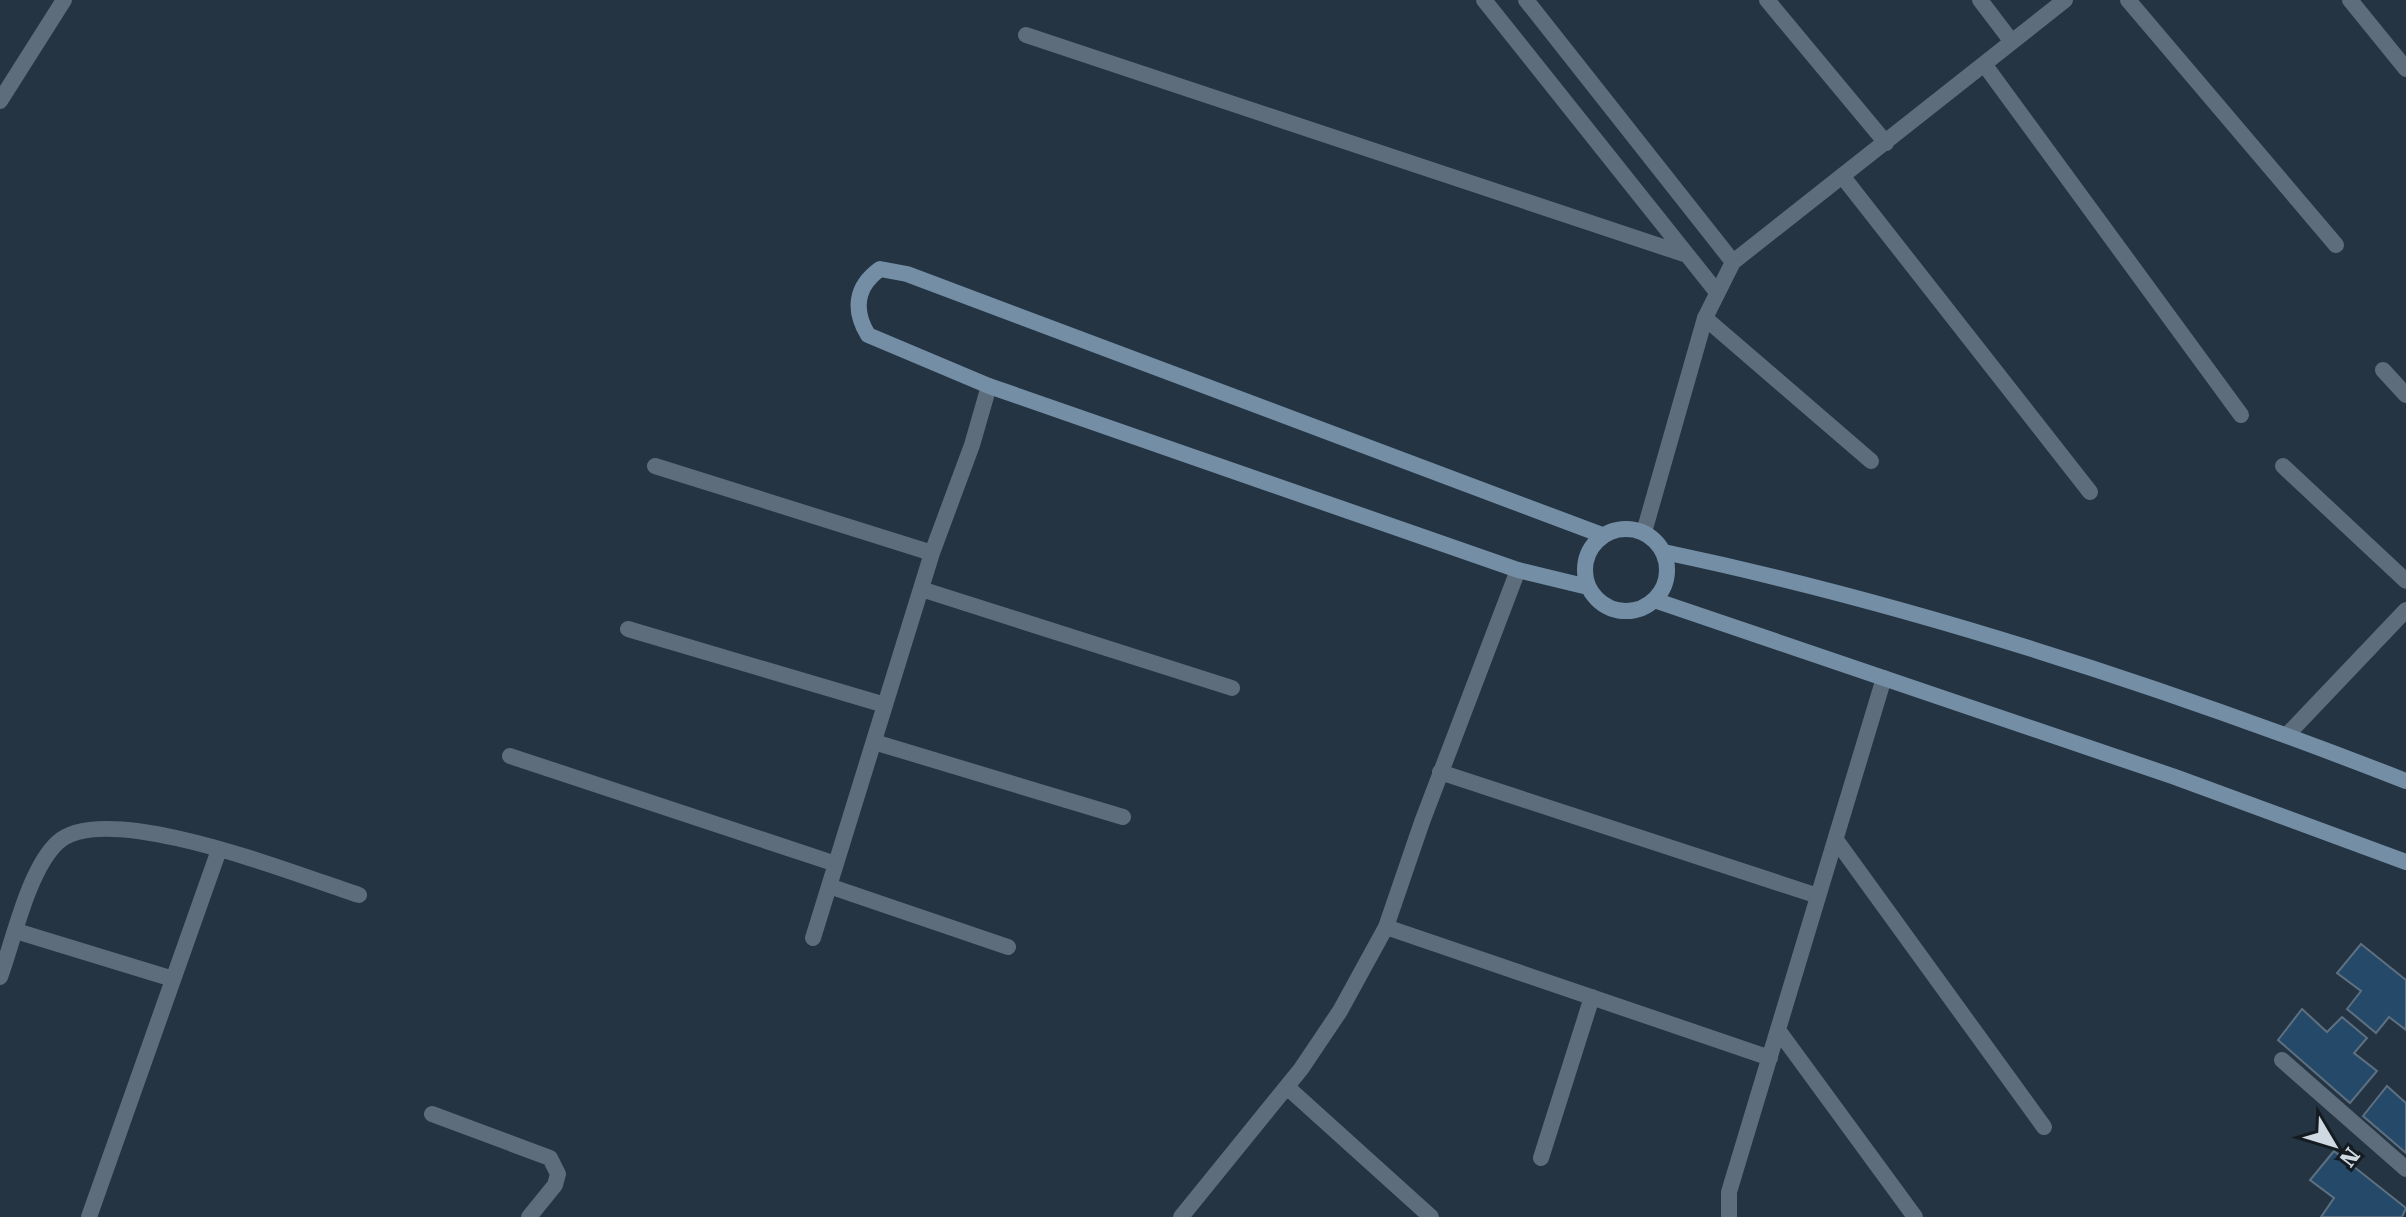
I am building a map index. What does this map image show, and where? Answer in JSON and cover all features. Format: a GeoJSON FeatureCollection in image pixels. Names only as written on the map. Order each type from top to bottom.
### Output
{"type":"FeatureCollection","features":[{"type":"Feature","properties":{"kind":"street"},"geometry":{"type":"LineString","coordinates":[[0,101],[64,0]]}},
{"type":"Feature","properties":{"kind":"street"},"geometry":{"type":"LineString","coordinates":[[1484,0],[1716,291]]}},
{"type":"Feature","properties":{"kind":"street"},"geometry":{"type":"LineString","coordinates":[[1526,0],[1733,262]]}},
{"type":"Feature","properties":{"kind":"street"},"geometry":{"type":"LineString","coordinates":[[1767,0],[1886,143]]}},
{"type":"Feature","properties":{"kind":"street"},"geometry":{"type":"LineString","coordinates":[[1980,0],[2012,42]]}},
{"type":"Feature","properties":{"kind":"street"},"geometry":{"type":"LineString","coordinates":[[1644,532],[1705,318],[1733,262],[2065,0]]}},
{"type":"Feature","properties":{"kind":"street"},"geometry":{"type":"LineString","coordinates":[[2128,0],[2336,245]]}},
{"type":"Feature","properties":{"kind":"street"},"geometry":{"type":"LineString","coordinates":[[2350,0],[2406,69]]}},
{"type":"Feature","properties":{"kind":"street"},"geometry":{"type":"LineString","coordinates":[[1026,35],[1684,254]]}},
{"type":"Feature","properties":{"kind":"street"},"geometry":{"type":"LineString","coordinates":[[1984,64],[2241,415]]}},
{"type":"Feature","properties":{"kind":"street"},"geometry":{"type":"LineString","coordinates":[[1843,177],[2090,492]]}},
{"type":"Feature","properties":{"kind":"street"},"geometry":{"type":"LineString","coordinates":[[1588,587],[1518,570],[989,386],[868,335],[858,318],[860,297],[868,278],[880,269],[907,274],[1602,535],[1630,528],[1644,532],[1664,552],[1984,634],[2287,735],[2406,781]]}},
{"type":"Feature","properties":{"kind":"street"},"geometry":{"type":"LineString","coordinates":[[1705,318],[1871,461]]}},
{"type":"Feature","properties":{"kind":"street"},"geometry":{"type":"LineString","coordinates":[[2383,370],[2406,395]]}},
{"type":"Feature","properties":{"kind":"street"},"geometry":{"type":"LineString","coordinates":[[813,938],[932,553],[972,445],[989,386]]}},
{"type":"Feature","properties":{"kind":"street"},"geometry":{"type":"LineString","coordinates":[[655,466],[932,553]]}},
{"type":"Feature","properties":{"kind":"street"},"geometry":{"type":"LineString","coordinates":[[2283,466],[2406,581]]}},
{"type":"Feature","properties":{"kind":"street"},"geometry":{"type":"LineString","coordinates":[[1602,535],[1586,559],[1588,587],[1595,598],[1618,611],[1644,608],[1654,600],[1667,578],[1664,552]]}},
{"type":"Feature","properties":{"kind":"street"},"geometry":{"type":"LineString","coordinates":[[1181,1217],[1287,1087],[1340,1011],[1386,927],[1440,772],[1518,570]]}},
{"type":"Feature","properties":{"kind":"street"},"geometry":{"type":"LineString","coordinates":[[921,589],[1232,688]]}},
{"type":"Feature","properties":{"kind":"street"},"geometry":{"type":"LineString","coordinates":[[1654,600],[2175,777],[2406,862]]}},
{"type":"Feature","properties":{"kind":"street"},"geometry":{"type":"LineString","coordinates":[[2287,735],[2405,614]]}},
{"type":"Feature","properties":{"kind":"street"},"geometry":{"type":"LineString","coordinates":[[628,629],[885,705]]}},
{"type":"Feature","properties":{"kind":"street"},"geometry":{"type":"LineString","coordinates":[[1729,1217],[1729,1192],[1884,678]]}},
{"type":"Feature","properties":{"kind":"street"},"geometry":{"type":"LineString","coordinates":[[874,742],[1123,817]]}},
{"type":"Feature","properties":{"kind":"street"},"geometry":{"type":"LineString","coordinates":[[510,756],[836,864]]}},
{"type":"Feature","properties":{"kind":"street"},"geometry":{"type":"LineString","coordinates":[[1440,772],[1818,896]]}},
{"type":"Feature","properties":{"kind":"street"},"geometry":{"type":"LineString","coordinates":[[0,977],[37,874],[49,852],[71,832],[87,827],[142,831],[219,850],[359,895]]}},
{"type":"Feature","properties":{"kind":"street"},"geometry":{"type":"LineString","coordinates":[[1836,840],[2044,1127]]}},
{"type":"Feature","properties":{"kind":"street"},"geometry":{"type":"LineString","coordinates":[[89,1217],[219,850]]}},
{"type":"Feature","properties":{"kind":"street"},"geometry":{"type":"LineString","coordinates":[[829,886],[1008,947]]}},
{"type":"Feature","properties":{"kind":"street"},"geometry":{"type":"LineString","coordinates":[[1386,927],[1770,1058]]}},
{"type":"Feature","properties":{"kind":"street"},"geometry":{"type":"LineString","coordinates":[[16,931],[173,979]]}},
{"type":"Feature","properties":{"kind":"street"},"geometry":{"type":"LineString","coordinates":[[1541,1158],[1592,997]]}},
{"type":"Feature","properties":{"kind":"street"},"geometry":{"type":"LineString","coordinates":[[1778,1030],[1915,1217]]}},
{"type":"Feature","properties":{"kind":"street"},"geometry":{"type":"LineString","coordinates":[[2282,1060],[2406,1169]]}},
{"type":"Feature","properties":{"kind":"street"},"geometry":{"type":"LineString","coordinates":[[1287,1087],[1431,1217]]}},
{"type":"Feature","properties":{"kind":"street"},"geometry":{"type":"LineString","coordinates":[[432,1114],[550,1158],[558,1174],[555,1185],[529,1217]]}},
{"type":"Feature","properties":{"kind":"building"},"geometry":{"type":"Polygon","coordinates":[[[2361,944],[2406,980],[2406,1030],[2389,1017],[2376,1033],[2347,1009],[2361,991],[2337,973],[2361,944]]]}},
{"type":"Feature","properties":{"kind":"building"},"geometry":{"type":"Polygon","coordinates":[[[2302,1009],[2327,1032],[2342,1017],[2367,1038],[2354,1053],[2377,1071],[2350,1103],[2278,1040],[2302,1009]]]}},
{"type":"Feature","properties":{"kind":"building"},"geometry":{"type":"Polygon","coordinates":[[[2387,1086],[2406,1103],[2406,1153],[2363,1116],[2387,1086]]]}},
{"type":"Feature","properties":{"kind":"building"},"geometry":{"type":"Polygon","coordinates":[[[2334,1151],[2406,1208],[2402,1217],[2321,1217],[2334,1198],[2310,1180],[2334,1151]]]}}]}
